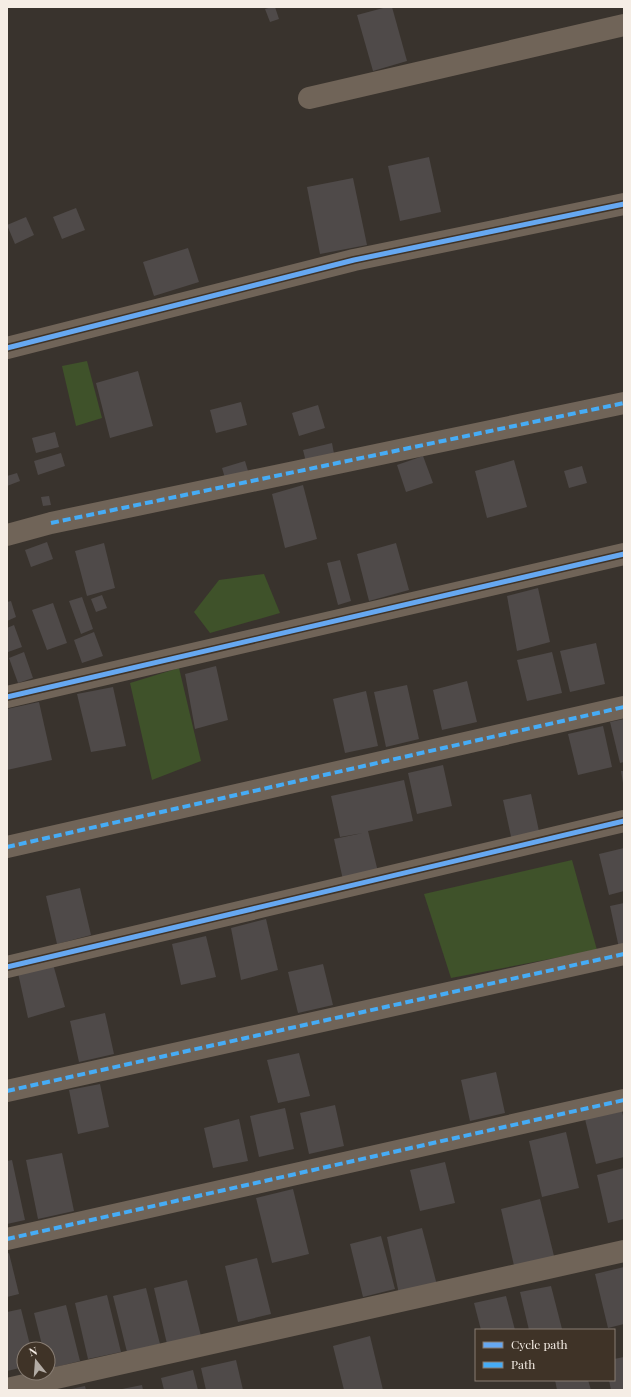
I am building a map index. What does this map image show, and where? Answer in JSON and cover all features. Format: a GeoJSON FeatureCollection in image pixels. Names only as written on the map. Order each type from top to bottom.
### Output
{"type":"FeatureCollection","features":[{"type":"Feature","properties":{"kind":"street"},"geometry":{"type":"LineString","coordinates":[[309,98],[624,25]]}},
{"type":"Feature","properties":{"kind":"street"},"geometry":{"type":"LineString","coordinates":[[7,348],[354,260],[624,204]]}},
{"type":"Feature","properties":{"kind":"street"},"geometry":{"type":"LineString","coordinates":[[7,535],[52,523],[624,403]]}},
{"type":"Feature","properties":{"kind":"street"},"geometry":{"type":"LineString","coordinates":[[7,697],[624,554]]}},
{"type":"Feature","properties":{"kind":"street"},"geometry":{"type":"LineString","coordinates":[[7,847],[624,707]]}},
{"type":"Feature","properties":{"kind":"street"},"geometry":{"type":"LineString","coordinates":[[7,967],[624,821]]}},
{"type":"Feature","properties":{"kind":"street"},"geometry":{"type":"LineString","coordinates":[[7,1091],[624,954]]}},
{"type":"Feature","properties":{"kind":"street"},"geometry":{"type":"LineString","coordinates":[[7,1239],[624,1100]]}},
{"type":"Feature","properties":{"kind":"street"},"geometry":{"type":"LineString","coordinates":[[7,1389],[624,1251]]}},
{"type":"Feature","properties":{"kind":"green space"},"geometry":{"type":"Polygon","coordinates":[[[87,361],[102,418],[76,426],[62,366],[87,361]]]}},
{"type":"Feature","properties":{"kind":"green space"},"geometry":{"type":"Polygon","coordinates":[[[264,574],[280,613],[210,633],[194,612],[219,580],[264,574]]]}},
{"type":"Feature","properties":{"kind":"green space"},"geometry":{"type":"Polygon","coordinates":[[[179,668],[201,761],[152,780],[130,683],[179,668]]]}},
{"type":"Feature","properties":{"kind":"green space"},"geometry":{"type":"Polygon","coordinates":[[[572,860],[597,950],[451,978],[424,894],[572,860]]]}},
{"type":"Feature","properties":{"kind":"building"},"geometry":{"type":"Polygon","coordinates":[[[275,7],[279,19],[270,22],[265,9],[275,7]]]}},
{"type":"Feature","properties":{"kind":"building"},"geometry":{"type":"Polygon","coordinates":[[[392,7],[407,61],[373,71],[357,15],[392,7]]]}},
{"type":"Feature","properties":{"kind":"building"},"geometry":{"type":"Polygon","coordinates":[[[429,157],[441,212],[400,221],[388,166],[429,157]]]}},
{"type":"Feature","properties":{"kind":"building"},"geometry":{"type":"Polygon","coordinates":[[[353,178],[367,245],[320,254],[307,187],[353,178]]]}},
{"type":"Feature","properties":{"kind":"building"},"geometry":{"type":"Polygon","coordinates":[[[76,208],[85,230],[62,239],[53,217],[76,208]]]}},
{"type":"Feature","properties":{"kind":"building"},"geometry":{"type":"Polygon","coordinates":[[[26,217],[34,235],[15,244],[7,225],[26,217]]]}},
{"type":"Feature","properties":{"kind":"building"},"geometry":{"type":"Polygon","coordinates":[[[188,248],[199,282],[154,296],[143,262],[188,248]]]}},
{"type":"Feature","properties":{"kind":"building"},"geometry":{"type":"Polygon","coordinates":[[[138,371],[153,426],[110,438],[96,383],[138,371]]]}},
{"type":"Feature","properties":{"kind":"building"},"geometry":{"type":"Polygon","coordinates":[[[241,402],[247,425],[216,433],[210,410],[241,402]]]}},
{"type":"Feature","properties":{"kind":"building"},"geometry":{"type":"Polygon","coordinates":[[[318,405],[325,428],[299,436],[292,413],[318,405]]]}},
{"type":"Feature","properties":{"kind":"building"},"geometry":{"type":"Polygon","coordinates":[[[55,432],[59,447],[36,453],[32,438],[55,432]]]}},
{"type":"Feature","properties":{"kind":"building"},"geometry":{"type":"Polygon","coordinates":[[[332,443],[336,464],[308,470],[303,450],[332,443]]]}},
{"type":"Feature","properties":{"kind":"building"},"geometry":{"type":"Polygon","coordinates":[[[61,453],[65,466],[38,475],[34,461],[61,453]]]}},
{"type":"Feature","properties":{"kind":"building"},"geometry":{"type":"Polygon","coordinates":[[[423,456],[433,483],[406,492],[397,465],[423,456]]]}},
{"type":"Feature","properties":{"kind":"building"},"geometry":{"type":"Polygon","coordinates":[[[514,460],[527,507],[487,518],[475,471],[514,460]]]}},
{"type":"Feature","properties":{"kind":"building"},"geometry":{"type":"Polygon","coordinates":[[[245,461],[251,481],[228,488],[222,468],[245,461]]]}},
{"type":"Feature","properties":{"kind":"building"},"geometry":{"type":"Polygon","coordinates":[[[582,466],[587,483],[569,488],[564,471],[582,466]]]}},
{"type":"Feature","properties":{"kind":"building"},"geometry":{"type":"Polygon","coordinates":[[[17,473],[20,481],[7,486],[7,476],[17,473]]]}},
{"type":"Feature","properties":{"kind":"building"},"geometry":{"type":"Polygon","coordinates":[[[303,485],[317,539],[285,548],[272,494],[303,485]]]}},
{"type":"Feature","properties":{"kind":"building"},"geometry":{"type":"Polygon","coordinates":[[[49,496],[51,505],[43,506],[41,497],[49,496]]]}},
{"type":"Feature","properties":{"kind":"building"},"geometry":{"type":"Polygon","coordinates":[[[47,542],[53,559],[31,567],[25,550],[47,542]]]}},
{"type":"Feature","properties":{"kind":"building"},"geometry":{"type":"Polygon","coordinates":[[[104,543],[115,588],[87,596],[75,551],[104,543]]]}},
{"type":"Feature","properties":{"kind":"building"},"geometry":{"type":"Polygon","coordinates":[[[396,543],[409,590],[369,601],[357,554],[396,543]]]}},
{"type":"Feature","properties":{"kind":"building"},"geometry":{"type":"Polygon","coordinates":[[[340,560],[351,601],[338,605],[327,563],[340,560]]]}},
{"type":"Feature","properties":{"kind":"building"},"geometry":{"type":"Polygon","coordinates":[[[538,588],[550,642],[517,651],[507,596],[538,588]]]}},
{"type":"Feature","properties":{"kind":"building"},"geometry":{"type":"Polygon","coordinates":[[[102,595],[107,608],[96,612],[91,599],[102,595]]]}},
{"type":"Feature","properties":{"kind":"building"},"geometry":{"type":"Polygon","coordinates":[[[82,597],[93,629],[81,634],[69,601],[82,597]]]}},
{"type":"Feature","properties":{"kind":"building"},"geometry":{"type":"Polygon","coordinates":[[[11,601],[16,617],[7,621],[7,602],[11,601]]]}},
{"type":"Feature","properties":{"kind":"building"},"geometry":{"type":"Polygon","coordinates":[[[53,603],[67,643],[47,650],[32,610],[53,603]]]}},
{"type":"Feature","properties":{"kind":"building"},"geometry":{"type":"Polygon","coordinates":[[[14,625],[22,647],[8,652],[7,628],[14,625]]]}},
{"type":"Feature","properties":{"kind":"building"},"geometry":{"type":"Polygon","coordinates":[[[94,632],[103,656],[82,663],[74,640],[94,632]]]}},
{"type":"Feature","properties":{"kind":"building"},"geometry":{"type":"Polygon","coordinates":[[[596,643],[605,684],[570,692],[560,651],[596,643]]]}},
{"type":"Feature","properties":{"kind":"building"},"geometry":{"type":"Polygon","coordinates":[[[24,652],[33,678],[18,683],[9,658],[24,652]]]}},
{"type":"Feature","properties":{"kind":"building"},"geometry":{"type":"Polygon","coordinates":[[[552,652],[562,693],[527,701],[517,660],[552,652]]]}},
{"type":"Feature","properties":{"kind":"building"},"geometry":{"type":"Polygon","coordinates":[[[216,666],[228,720],[195,729],[185,674],[216,666]]]}},
{"type":"Feature","properties":{"kind":"building"},"geometry":{"type":"Polygon","coordinates":[[[467,681],[477,722],[442,730],[433,690],[467,681]]]}},
{"type":"Feature","properties":{"kind":"building"},"geometry":{"type":"Polygon","coordinates":[[[407,685],[419,739],[386,747],[374,692],[407,685]]]}},
{"type":"Feature","properties":{"kind":"building"},"geometry":{"type":"Polygon","coordinates":[[[113,687],[126,746],[91,752],[77,694],[113,687]]]}},
{"type":"Feature","properties":{"kind":"building"},"geometry":{"type":"Polygon","coordinates":[[[366,691],[378,746],[345,753],[333,699],[366,691]]]}},
{"type":"Feature","properties":{"kind":"building"},"geometry":{"type":"Polygon","coordinates":[[[39,702],[52,760],[7,770],[7,709],[39,702]]]}},
{"type":"Feature","properties":{"kind":"building"},"geometry":{"type":"Polygon","coordinates":[[[624,719],[624,762],[620,763],[610,722],[624,719]]]}},
{"type":"Feature","properties":{"kind":"building"},"geometry":{"type":"Polygon","coordinates":[[[603,726],[612,767],[578,775],[568,734],[603,726]]]}},
{"type":"Feature","properties":{"kind":"building"},"geometry":{"type":"Polygon","coordinates":[[[443,765],[452,806],[417,814],[408,773],[443,765]]]}},
{"type":"Feature","properties":{"kind":"building"},"geometry":{"type":"Polygon","coordinates":[[[621,771],[624,771],[623,783],[621,771]]]}},
{"type":"Feature","properties":{"kind":"building"},"geometry":{"type":"Polygon","coordinates":[[[404,780],[413,821],[368,831],[378,872],[343,880],[334,839],[363,833],[340,837],[331,796],[404,780]]]}},
{"type":"Feature","properties":{"kind":"building"},"geometry":{"type":"Polygon","coordinates":[[[531,794],[540,836],[512,841],[503,800],[531,794]]]}},
{"type":"Feature","properties":{"kind":"building"},"geometry":{"type":"Polygon","coordinates":[[[624,848],[624,891],[609,895],[599,854],[624,848]]]}},
{"type":"Feature","properties":{"kind":"building"},"geometry":{"type":"Polygon","coordinates":[[[80,888],[91,935],[57,944],[46,896],[80,888]]]}},
{"type":"Feature","properties":{"kind":"building"},"geometry":{"type":"Polygon","coordinates":[[[624,903],[624,946],[619,948],[610,906],[624,903]]]}},
{"type":"Feature","properties":{"kind":"building"},"geometry":{"type":"Polygon","coordinates":[[[266,919],[278,970],[241,980],[231,928],[266,919]]]}},
{"type":"Feature","properties":{"kind":"building"},"geometry":{"type":"Polygon","coordinates":[[[206,936],[216,977],[181,985],[172,944],[206,936]]]}},
{"type":"Feature","properties":{"kind":"building"},"geometry":{"type":"Polygon","coordinates":[[[53,964],[65,1007],[28,1018],[18,973],[53,964]]]}},
{"type":"Feature","properties":{"kind":"building"},"geometry":{"type":"Polygon","coordinates":[[[323,964],[333,1005],[298,1013],[288,972],[323,964]]]}},
{"type":"Feature","properties":{"kind":"building"},"geometry":{"type":"Polygon","coordinates":[[[105,1013],[114,1054],[79,1062],[70,1021],[105,1013]]]}},
{"type":"Feature","properties":{"kind":"building"},"geometry":{"type":"Polygon","coordinates":[[[299,1053],[310,1096],[278,1103],[267,1060],[299,1053]]]}},
{"type":"Feature","properties":{"kind":"building"},"geometry":{"type":"Polygon","coordinates":[[[496,1072],[505,1113],[470,1121],[461,1080],[496,1072]]]}},
{"type":"Feature","properties":{"kind":"building"},"geometry":{"type":"Polygon","coordinates":[[[100,1084],[109,1127],[78,1134],[69,1090],[100,1084]]]}},
{"type":"Feature","properties":{"kind":"building"},"geometry":{"type":"Polygon","coordinates":[[[335,1105],[344,1146],[309,1154],[300,1113],[335,1105]]]}},
{"type":"Feature","properties":{"kind":"building"},"geometry":{"type":"Polygon","coordinates":[[[621,1107],[624,1120],[624,1157],[596,1164],[584,1115],[621,1107]]]}},
{"type":"Feature","properties":{"kind":"building"},"geometry":{"type":"Polygon","coordinates":[[[285,1108],[294,1149],[259,1157],[250,1116],[285,1108]]]}},
{"type":"Feature","properties":{"kind":"building"},"geometry":{"type":"Polygon","coordinates":[[[239,1119],[248,1161],[213,1168],[204,1128],[239,1119]]]}},
{"type":"Feature","properties":{"kind":"building"},"geometry":{"type":"Polygon","coordinates":[[[566,1132],[579,1188],[542,1197],[529,1141],[566,1132]]]}},
{"type":"Feature","properties":{"kind":"building"},"geometry":{"type":"Polygon","coordinates":[[[62,1153],[74,1211],[38,1219],[26,1160],[62,1153]]]}},
{"type":"Feature","properties":{"kind":"building"},"geometry":{"type":"Polygon","coordinates":[[[12,1160],[25,1220],[7,1224],[7,1161],[12,1160]]]}},
{"type":"Feature","properties":{"kind":"building"},"geometry":{"type":"Polygon","coordinates":[[[445,1162],[455,1203],[420,1211],[410,1170],[445,1162]]]}},
{"type":"Feature","properties":{"kind":"building"},"geometry":{"type":"Polygon","coordinates":[[[624,1168],[624,1219],[608,1223],[597,1175],[624,1168]]]}},
{"type":"Feature","properties":{"kind":"building"},"geometry":{"type":"Polygon","coordinates":[[[293,1189],[309,1254],[272,1263],[256,1198],[293,1189]]]}},
{"type":"Feature","properties":{"kind":"building"},"geometry":{"type":"Polygon","coordinates":[[[540,1199],[555,1260],[515,1270],[501,1209],[540,1199]]]}},
{"type":"Feature","properties":{"kind":"building"},"geometry":{"type":"Polygon","coordinates":[[[422,1228],[437,1285],[399,1294],[387,1237],[422,1228]]]}},
{"type":"Feature","properties":{"kind":"building"},"geometry":{"type":"Polygon","coordinates":[[[381,1236],[395,1289],[363,1297],[350,1244],[381,1236]]]}},
{"type":"Feature","properties":{"kind":"building"},"geometry":{"type":"Polygon","coordinates":[[[9,1253],[19,1294],[7,1297],[7,1254],[9,1253]]]}},
{"type":"Feature","properties":{"kind":"building"},"geometry":{"type":"Polygon","coordinates":[[[257,1258],[271,1314],[238,1322],[225,1266],[257,1258]]]}},
{"type":"Feature","properties":{"kind":"building"},"geometry":{"type":"Polygon","coordinates":[[[624,1267],[624,1324],[608,1328],[595,1274],[624,1267]]]}},
{"type":"Feature","properties":{"kind":"building"},"geometry":{"type":"Polygon","coordinates":[[[187,1280],[201,1336],[167,1344],[154,1288],[187,1280]]]}},
{"type":"Feature","properties":{"kind":"building"},"geometry":{"type":"Polygon","coordinates":[[[551,1286],[562,1329],[529,1329],[520,1292],[551,1286]]]}},
{"type":"Feature","properties":{"kind":"building"},"geometry":{"type":"Polygon","coordinates":[[[146,1288],[160,1344],[127,1352],[113,1296],[146,1288]]]}},
{"type":"Feature","properties":{"kind":"building"},"geometry":{"type":"Polygon","coordinates":[[[107,1295],[121,1352],[88,1359],[75,1303],[107,1295]]]}},
{"type":"Feature","properties":{"kind":"building"},"geometry":{"type":"Polygon","coordinates":[[[506,1296],[515,1329],[481,1329],[474,1303],[506,1296]]]}},
{"type":"Feature","properties":{"kind":"building"},"geometry":{"type":"Polygon","coordinates":[[[66,1305],[80,1361],[56,1367],[56,1341],[41,1341],[34,1313],[66,1305]]]}},
{"type":"Feature","properties":{"kind":"building"},"geometry":{"type":"Polygon","coordinates":[[[21,1309],[29,1341],[16,1341],[16,1369],[7,1371],[7,1312],[21,1309]]]}},
{"type":"Feature","properties":{"kind":"building"},"geometry":{"type":"Polygon","coordinates":[[[370,1336],[383,1390],[344,1390],[333,1346],[370,1336]]]}},
{"type":"Feature","properties":{"kind":"building"},"geometry":{"type":"Polygon","coordinates":[[[624,1357],[624,1390],[611,1390],[609,1381],[615,1381],[615,1359],[624,1357]]]}},
{"type":"Feature","properties":{"kind":"building"},"geometry":{"type":"Polygon","coordinates":[[[236,1360],[243,1390],[206,1390],[201,1368],[236,1360]]]}},
{"type":"Feature","properties":{"kind":"building"},"geometry":{"type":"Polygon","coordinates":[[[193,1370],[198,1390],[164,1390],[161,1378],[193,1370]]]}},
{"type":"Feature","properties":{"kind":"building"},"geometry":{"type":"Polygon","coordinates":[[[555,1381],[588,1381],[591,1390],[557,1390],[555,1381]]]}},
{"type":"Feature","properties":{"kind":"building"},"geometry":{"type":"Polygon","coordinates":[[[142,1385],[143,1390],[122,1390],[122,1389],[142,1385]]]}},
{"type":"Feature","properties":{"kind":"building"},"geometry":{"type":"Polygon","coordinates":[[[85,1386],[86,1390],[71,1390],[71,1389],[85,1386]]]}},
{"type":"Feature","properties":{"kind":"marked path"},"geometry":{"type":"LineString","coordinates":[[51,523],[624,403]]}},
{"type":"Feature","properties":{"kind":"marked path"},"geometry":{"type":"LineString","coordinates":[[7,847],[624,707]]}},
{"type":"Feature","properties":{"kind":"marked path"},"geometry":{"type":"LineString","coordinates":[[7,1091],[624,954]]}},
{"type":"Feature","properties":{"kind":"marked path"},"geometry":{"type":"LineString","coordinates":[[7,1239],[624,1100]]}},
{"type":"Feature","properties":{"kind":"cycle path"},"geometry":{"type":"LineString","coordinates":[[7,348],[354,260],[624,204]]}},
{"type":"Feature","properties":{"kind":"cycle path"},"geometry":{"type":"LineString","coordinates":[[7,697],[624,554]]}},
{"type":"Feature","properties":{"kind":"cycle path"},"geometry":{"type":"LineString","coordinates":[[7,967],[624,821]]}}]}
